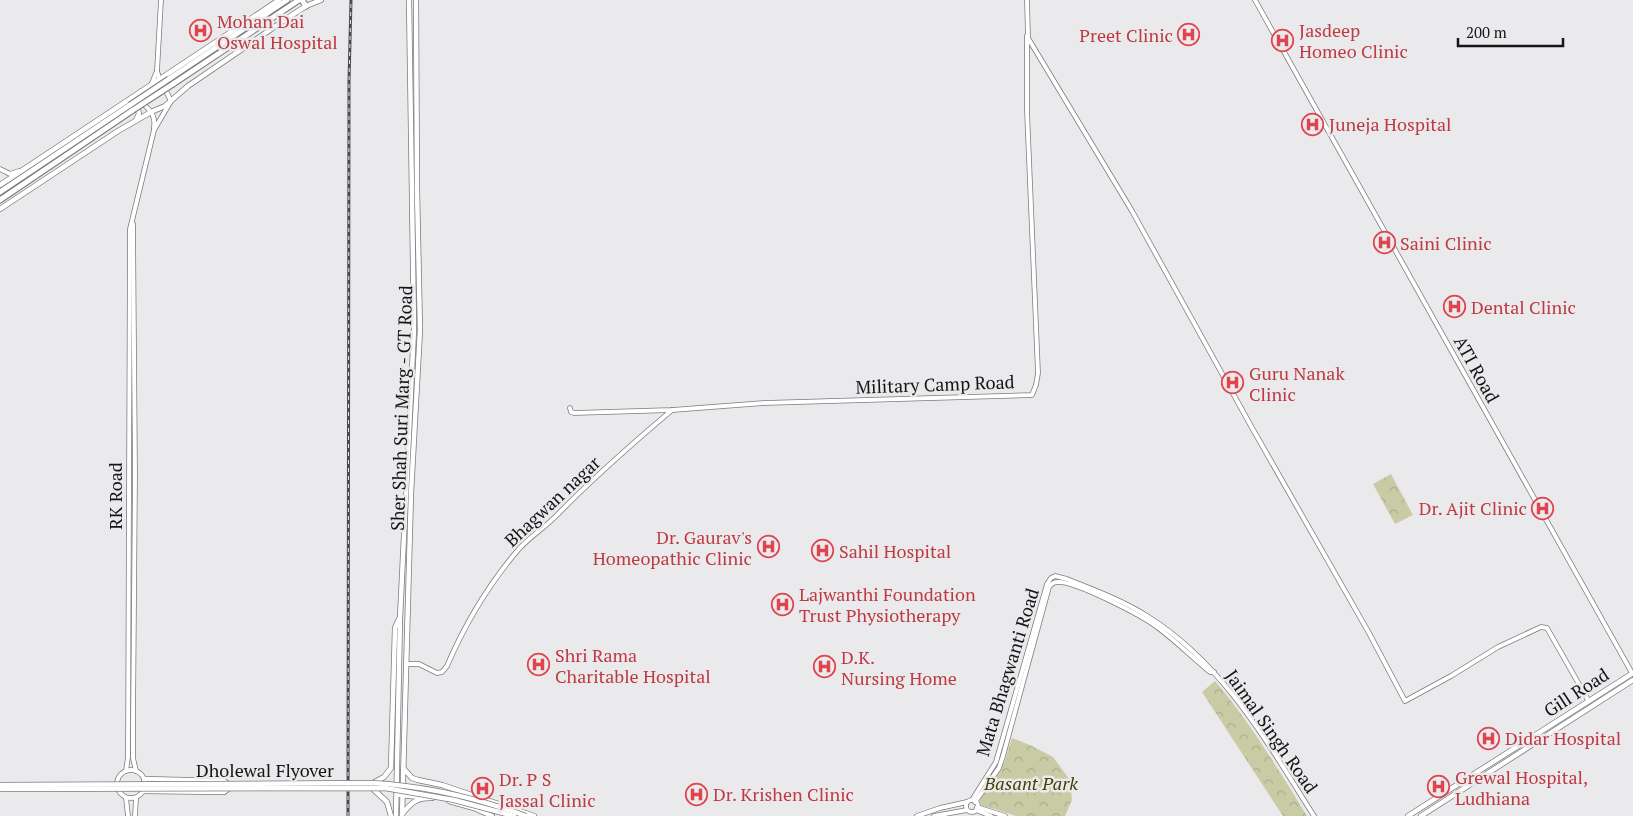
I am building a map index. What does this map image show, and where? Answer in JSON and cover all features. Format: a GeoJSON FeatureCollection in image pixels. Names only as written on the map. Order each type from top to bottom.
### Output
{"type":"FeatureCollection","features":[{"type":"Feature","properties":{"kind":"highway"},"geometry":{"type":"LineString","coordinates":[[0,192],[128,102],[169,79],[287,0]]}},
{"type":"Feature","properties":{"kind":"highway"},"geometry":{"type":"LineString","coordinates":[[0,200],[301,0],[306,6]]}},
{"type":"Feature","properties":{"kind":"main road"},"geometry":{"type":"LineString","coordinates":[[0,184],[128,102],[142,89],[279,0]]}},
{"type":"Feature","properties":{"kind":"main road"},"geometry":{"type":"LineString","coordinates":[[0,209],[136,120],[171,101],[188,86],[306,6],[321,0]]}},
{"type":"Feature","properties":{"kind":"main road","name":"Sher Shah Suri Marg - GT Road"},"geometry":{"type":"LineString","coordinates":[[402,815],[396,778],[400,618],[414,329],[409,0]]}},
{"type":"Feature","properties":{"kind":"main road","name":"Sher Shah Suri Marg - GT Road"},"geometry":{"type":"LineString","coordinates":[[396,816],[403,768],[411,493],[420,330],[416,0]]}},
{"type":"Feature","properties":{"kind":"main road"},"geometry":{"type":"LineString","coordinates":[[128,102],[134,102],[138,107],[139,114],[136,120]]}},
{"type":"Feature","properties":{"kind":"main road"},"geometry":{"type":"LineString","coordinates":[[391,816],[387,802],[372,786],[384,777],[391,768],[395,628],[400,618]]}},
{"type":"Feature","properties":{"kind":"main road","name":"Gill Road"},"geometry":{"type":"LineString","coordinates":[[1408,816],[1632,673]]}},
{"type":"Feature","properties":{"kind":"main road","name":"Gill Road"},"geometry":{"type":"LineString","coordinates":[[1421,816],[1633,680]]}},
{"type":"Feature","properties":{"kind":"main road"},"geometry":{"type":"LineString","coordinates":[[403,768],[412,778],[466,792],[534,816]]}},
{"type":"Feature","properties":{"kind":"main road"},"geometry":{"type":"LineString","coordinates":[[396,778],[418,780]]}},
{"type":"Feature","properties":{"kind":"main road"},"geometry":{"type":"LineString","coordinates":[[143,792],[224,792],[228,787],[224,781],[144,779]]}},
{"type":"Feature","properties":{"kind":"main road","name":"Dholewal Flyover"},"geometry":{"type":"LineString","coordinates":[[0,785],[228,787]]}},
{"type":"Feature","properties":{"kind":"main road","name":"Dholewal Flyover"},"geometry":{"type":"LineString","coordinates":[[372,786],[454,800],[514,816]]}},
{"type":"Feature","properties":{"kind":"main road","name":"Dholewal Flyover"},"geometry":{"type":"LineString","coordinates":[[0,789],[406,786],[475,800],[526,816]]}},
{"type":"Feature","properties":{"kind":"main road"},"geometry":{"type":"LineString","coordinates":[[399,795],[435,798],[492,816]]}},
{"type":"Feature","properties":{"kind":"main road"},"geometry":{"type":"LineString","coordinates":[[402,815],[409,805],[422,797]]}},
{"type":"Feature","properties":{"kind":"street"},"geometry":{"type":"LineString","coordinates":[[152,83],[156,78],[157,71],[161,0]]}},
{"type":"Feature","properties":{"kind":"street"},"geometry":{"type":"LineString","coordinates":[[1027,0],[1027,34],[1132,211],[1251,426],[1369,633],[1405,701],[1498,647],[1541,627],[1547,628],[1588,700]]}},
{"type":"Feature","properties":{"kind":"street","name":"ATI Road"},"geometry":{"type":"LineString","coordinates":[[1255,0],[1632,673]]}},
{"type":"Feature","properties":{"kind":"street","name":"Military Camp Road"},"geometry":{"type":"LineString","coordinates":[[570,408],[574,413],[672,410],[755,404],[1030,395],[1034,393],[1038,373],[1027,111],[1027,34]]}},
{"type":"Feature","properties":{"kind":"street"},"geometry":{"type":"LineString","coordinates":[[154,130],[171,101],[157,71]]}},
{"type":"Feature","properties":{"kind":"street"},"geometry":{"type":"LineString","coordinates":[[142,89],[139,94],[140,100],[151,112],[154,120],[154,130]]}},
{"type":"Feature","properties":{"kind":"street","name":"RK Road"},"geometry":{"type":"LineString","coordinates":[[136,771],[133,758],[135,474],[133,222],[134,209],[154,130]]}},
{"type":"Feature","properties":{"kind":"street"},"geometry":{"type":"LineString","coordinates":[[0,169],[10,174],[20,171]]}},
{"type":"Feature","properties":{"kind":"street","name":"RK Road"},"geometry":{"type":"LineString","coordinates":[[126,771],[128,756],[130,229],[133,222]]}},
{"type":"Feature","properties":{"kind":"street","name":"Bhagwan nagar"},"geometry":{"type":"LineString","coordinates":[[407,664],[419,664],[437,674],[442,672],[483,598],[519,549],[644,433],[672,410]]}},
{"type":"Feature","properties":{"kind":"street","name":"Jaimal Singh Road"},"geometry":{"type":"LineString","coordinates":[[1052,577],[1067,579],[1138,610],[1180,640],[1214,672],[1237,698],[1314,816]]}},
{"type":"Feature","properties":{"kind":"street","name":"Mata Bhagwanti Road"},"geometry":{"type":"LineString","coordinates":[[974,801],[996,762],[1048,584],[1052,577]]}},
{"type":"Feature","properties":{"kind":"street"},"geometry":{"type":"LineString","coordinates":[[917,816],[940,808],[974,801],[998,768],[1003,756],[1049,587],[1054,582],[1062,582],[1085,590],[1143,618],[1174,640],[1210,672],[1214,672]]}},
{"type":"Feature","properties":{"kind":"street"},"geometry":{"type":"LineString","coordinates":[[126,771],[136,771],[144,779],[143,792],[136,798],[126,798],[118,792],[116,784],[119,776],[126,771]]}},
{"type":"Feature","properties":{"kind":"street"},"geometry":{"type":"LineString","coordinates":[[126,798],[128,816]]}},
{"type":"Feature","properties":{"kind":"street"},"geometry":{"type":"LineString","coordinates":[[134,816],[136,798]]}},
{"type":"Feature","properties":{"kind":"street"},"geometry":{"type":"LineString","coordinates":[[974,801],[976,808],[991,816]]}},
{"type":"Feature","properties":{"kind":"street"},"geometry":{"type":"LineString","coordinates":[[967,802],[967,810]]}},
{"type":"Feature","properties":{"kind":"street"},"geometry":{"type":"LineString","coordinates":[[934,816],[967,810],[970,812],[976,808],[1005,816]]}},
{"type":"Feature","properties":{"kind":"green space"},"geometry":{"type":"Polygon","coordinates":[[[1391,474],[1413,515],[1395,524],[1373,484],[1391,474]]]}},
{"type":"Feature","properties":{"kind":"green space"},"geometry":{"type":"Polygon","coordinates":[[[1215,681],[1252,729],[1307,816],[1283,816],[1202,692],[1215,681]]]}},
{"type":"Feature","properties":{"kind":"green space","name":"Basant Park"},"geometry":{"type":"Polygon","coordinates":[[[1012,738],[1053,757],[1070,780],[1072,800],[1065,816],[1016,816],[982,806],[979,799],[1004,763],[1012,738]]]}},
{"type":"Feature","properties":{"kind":"railway"},"geometry":{"type":"LineString","coordinates":[[348,816],[349,81],[351,0]]}},
{"type":"Feature","properties":{"kind":"place","name":"Mohan Dai Oswal Hospital"},"geometry":{"type":"Point","coordinates":[201,31]}},
{"type":"Feature","properties":{"kind":"place","name":"Preet Clinic"},"geometry":{"type":"Point","coordinates":[1189,35]}},
{"type":"Feature","properties":{"kind":"place","name":"Jasdeep Homeo Clinic"},"geometry":{"type":"Point","coordinates":[1283,40]}},
{"type":"Feature","properties":{"kind":"place","name":"Juneja Hospital"},"geometry":{"type":"Point","coordinates":[1313,124]}},
{"type":"Feature","properties":{"kind":"place","name":"Saini Clinic"},"geometry":{"type":"Point","coordinates":[1384,243]}},
{"type":"Feature","properties":{"kind":"place","name":"Dental Clinic"},"geometry":{"type":"Point","coordinates":[1455,307]}},
{"type":"Feature","properties":{"kind":"place","name":"Guru Nanak Clinic"},"geometry":{"type":"Point","coordinates":[1233,383]}},
{"type":"Feature","properties":{"kind":"place","name":"Dr. Ajit Clinic"},"geometry":{"type":"Point","coordinates":[1543,508]}},
{"type":"Feature","properties":{"kind":"place","name":"Dr. Gaurav's Homeopathic Clinic"},"geometry":{"type":"Point","coordinates":[768,547]}},
{"type":"Feature","properties":{"kind":"place","name":"Sahil Hospital"},"geometry":{"type":"Point","coordinates":[823,551]}},
{"type":"Feature","properties":{"kind":"place","name":"Lajwanthi Foundation Trust Physiotherapy"},"geometry":{"type":"Point","coordinates":[783,604]}},
{"type":"Feature","properties":{"kind":"place","name":"Shri Rama Charitable Hospital"},"geometry":{"type":"Point","coordinates":[539,665]}},
{"type":"Feature","properties":{"kind":"place","name":"D.K. Nursing Home"},"geometry":{"type":"Point","coordinates":[825,667]}},
{"type":"Feature","properties":{"kind":"place","name":"Didar Hospital"},"geometry":{"type":"Point","coordinates":[1489,738]}},
{"type":"Feature","properties":{"kind":"place","name":"Grewal Hospital, Ludhiana"},"geometry":{"type":"Point","coordinates":[1439,787]}},
{"type":"Feature","properties":{"kind":"place","name":"Dr. P S Jassal Clinic"},"geometry":{"type":"Point","coordinates":[483,789]}},
{"type":"Feature","properties":{"kind":"place","name":"Dr. Krishen Clinic"},"geometry":{"type":"Point","coordinates":[697,794]}}]}
